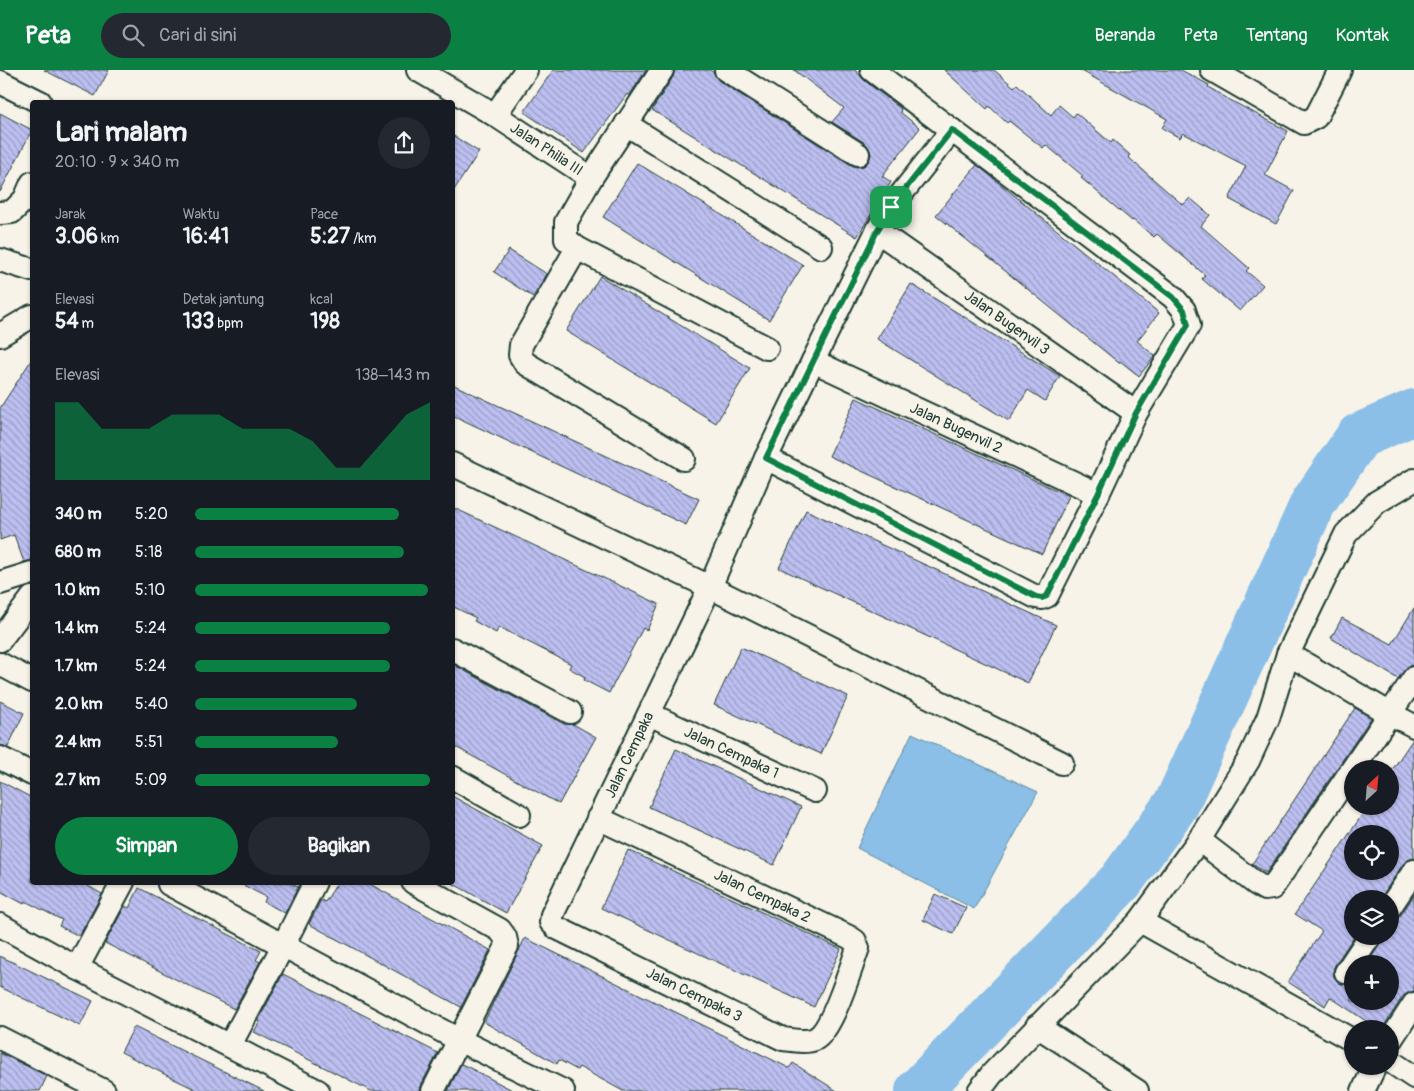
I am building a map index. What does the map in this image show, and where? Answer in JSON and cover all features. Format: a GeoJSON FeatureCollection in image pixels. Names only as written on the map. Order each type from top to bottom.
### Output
{"type":"FeatureCollection","features":[{"type":"Feature","properties":{"kind":"street","name":"Jalan Philia III"},"geometry":{"type":"LineString","coordinates":[[418,70],[495,115],[592,178],[662,70]]}},
{"type":"Feature","properties":{"kind":"street"},"geometry":{"type":"LineString","coordinates":[[495,115],[526,70]]}},
{"type":"Feature","properties":{"kind":"street"},"geometry":{"type":"LineString","coordinates":[[726,70],[858,154]]}},
{"type":"Feature","properties":{"kind":"street"},"geometry":{"type":"LineString","coordinates":[[766,458],[1036,597],[1042,598],[1047,596],[1136,413],[1188,325],[1184,310],[1173,297],[872,70]]}},
{"type":"Feature","properties":{"kind":"street"},"geometry":{"type":"LineString","coordinates":[[1212,70],[1304,123],[1316,117],[1340,70]]}},
{"type":"Feature","properties":{"kind":"street"},"geometry":{"type":"LineString","coordinates":[[0,82],[36,100]]}},
{"type":"Feature","properties":{"kind":"street"},"geometry":{"type":"LineString","coordinates":[[626,124],[821,248]]}},
{"type":"Feature","properties":{"kind":"street","name":"Jalan Cempaka"},"geometry":{"type":"LineString","coordinates":[[551,922],[552,915],[598,818],[710,587],[766,458],[877,231],[891,207],[952,130]]}},
{"type":"Feature","properties":{"kind":"street"},"geometry":{"type":"LineString","coordinates":[[592,178],[566,222],[566,239],[577,248],[767,348]]}},
{"type":"Feature","properties":{"kind":"street"},"geometry":{"type":"LineString","coordinates":[[0,212],[12,212],[24,199],[30,187]]}},
{"type":"Feature","properties":{"kind":"street","name":"Jalan Bugenvil 3"},"geometry":{"type":"LineString","coordinates":[[877,231],[1136,413]]}},
{"type":"Feature","properties":{"kind":"street"},"geometry":{"type":"LineString","coordinates":[[577,248],[521,345],[520,355],[525,363],[684,458]]}},
{"type":"Feature","properties":{"kind":"street"},"geometry":{"type":"LineString","coordinates":[[0,260],[30,269]]}},
{"type":"Feature","properties":{"kind":"street"},"geometry":{"type":"LineString","coordinates":[[0,335],[30,317]]}},
{"type":"Feature","properties":{"kind":"street","name":"Jalan Bugenvil 2"},"geometry":{"type":"LineString","coordinates":[[812,361],[1098,494]]}},
{"type":"Feature","properties":{"kind":"street"},"geometry":{"type":"LineString","coordinates":[[455,465],[710,587],[1062,763]]}},
{"type":"Feature","properties":{"kind":"street"},"geometry":{"type":"LineString","coordinates":[[979,1091],[992,1074],[1037,1026],[1140,921],[1199,840],[1248,761],[1268,718],[1288,654],[1346,534],[1376,502],[1414,480]]}},
{"type":"Feature","properties":{"kind":"street"},"geometry":{"type":"LineString","coordinates":[[0,583],[30,574]]}},
{"type":"Feature","properties":{"kind":"street"},"geometry":{"type":"LineString","coordinates":[[0,640],[30,601]]}},
{"type":"Feature","properties":{"kind":"street"},"geometry":{"type":"LineString","coordinates":[[455,651],[570,712]]}},
{"type":"Feature","properties":{"kind":"street"},"geometry":{"type":"LineString","coordinates":[[1288,654],[1414,726]]}},
{"type":"Feature","properties":{"kind":"street"},"geometry":{"type":"LineString","coordinates":[[0,664],[30,679]]}},
{"type":"Feature","properties":{"kind":"street"},"geometry":{"type":"LineString","coordinates":[[1199,840],[1255,883],[1265,889],[1272,888],[1414,678]]}},
{"type":"Feature","properties":{"kind":"street","name":"Jalan Cempaka 1"},"geometry":{"type":"LineString","coordinates":[[649,714],[815,791]]}},
{"type":"Feature","properties":{"kind":"street"},"geometry":{"type":"LineString","coordinates":[[0,758],[30,773]]}},
{"type":"Feature","properties":{"kind":"street"},"geometry":{"type":"LineString","coordinates":[[455,779],[519,815]]}},
{"type":"Feature","properties":{"kind":"street","name":"Jalan Cempaka 2"},"geometry":{"type":"LineString","coordinates":[[598,818],[855,941],[858,948],[832,1016]]}},
{"type":"Feature","properties":{"kind":"street"},"geometry":{"type":"LineString","coordinates":[[1399,894],[1414,871]]}},
{"type":"Feature","properties":{"kind":"street"},"geometry":{"type":"LineString","coordinates":[[77,968],[121,885]]}},
{"type":"Feature","properties":{"kind":"street"},"geometry":{"type":"LineString","coordinates":[[171,885],[460,1040],[563,1091]]}},
{"type":"Feature","properties":{"kind":"street"},"geometry":{"type":"LineString","coordinates":[[230,1045],[314,885]]}},
{"type":"Feature","properties":{"kind":"street"},"geometry":{"type":"LineString","coordinates":[[418,885],[500,930],[505,937],[507,946],[433,1091]]}},
{"type":"Feature","properties":{"kind":"street"},"geometry":{"type":"LineString","coordinates":[[1140,921],[1344,1036]]}},
{"type":"Feature","properties":{"kind":"street","name":"Jalan Cempaka 3"},"geometry":{"type":"LineString","coordinates":[[551,922],[557,928],[783,1039],[800,1041],[814,1039],[826,1029],[832,1016]]}},
{"type":"Feature","properties":{"kind":"street"},"geometry":{"type":"LineString","coordinates":[[0,925],[77,968],[318,1091]]}},
{"type":"Feature","properties":{"kind":"street"},"geometry":{"type":"LineString","coordinates":[[1399,1027],[1414,1004]]}},
{"type":"Feature","properties":{"kind":"street"},"geometry":{"type":"LineString","coordinates":[[1037,1026],[1135,1090]]}},
{"type":"Feature","properties":{"kind":"street"},"geometry":{"type":"LineString","coordinates":[[0,1038],[68,1083],[104,1091]]}},
{"type":"Feature","properties":{"kind":"street"},"geometry":{"type":"LineString","coordinates":[[1399,1067],[1414,1077]]}},
{"type":"Feature","properties":{"kind":"street"},"geometry":{"type":"LineString","coordinates":[[1363,1091],[1371,1075]]}},
{"type":"Feature","properties":{"kind":"water"},"geometry":{"type":"Polygon","coordinates":[[[912,733],[1038,792],[974,909],[857,848],[912,733]]]}},
{"type":"Feature","properties":{"kind":"building"},"geometry":{"type":"Polygon","coordinates":[[[44,70],[109,70],[95,96],[44,70]]]}},
{"type":"Feature","properties":{"kind":"building"},"geometry":{"type":"Polygon","coordinates":[[[553,70],[646,70],[629,96],[627,94],[584,153],[524,112],[553,70]]]}},
{"type":"Feature","properties":{"kind":"building"},"geometry":{"type":"Polygon","coordinates":[[[675,70],[710,70],[719,81],[857,167],[864,166],[869,161],[871,154],[865,143],[832,122],[844,108],[794,70],[855,70],[864,80],[901,109],[900,112],[920,128],[882,176],[891,182],[857,237],[652,110],[673,77],[675,70]]]}},
{"type":"Feature","properties":{"kind":"building"},"geometry":{"type":"Polygon","coordinates":[[[944,70],[994,70],[1014,87],[1017,84],[1051,115],[1059,105],[1073,117],[1076,113],[1111,143],[1113,140],[1130,155],[1128,157],[1183,205],[1190,198],[1210,215],[1201,226],[1249,268],[1246,271],[1263,285],[1240,311],[1202,279],[1205,275],[1157,234],[1154,237],[1132,221],[1081,178],[1083,176],[1046,145],[1043,148],[1009,121],[1007,123],[989,106],[987,109],[944,70]]]}},
{"type":"Feature","properties":{"kind":"building"},"geometry":{"type":"Polygon","coordinates":[[[1080,70],[1181,70],[1209,85],[1208,87],[1230,100],[1288,131],[1265,175],[1294,191],[1276,224],[1229,199],[1246,166],[1183,133],[1180,138],[1162,128],[1167,119],[1080,70]]]}},
{"type":"Feature","properties":{"kind":"building"},"geometry":{"type":"Polygon","coordinates":[[[0,113],[30,129],[30,134],[0,192],[0,113]]]}},
{"type":"Feature","properties":{"kind":"building"},"geometry":{"type":"Polygon","coordinates":[[[455,137],[479,152],[455,188],[455,137]]]}},
{"type":"Feature","properties":{"kind":"building"},"geometry":{"type":"Polygon","coordinates":[[[637,163],[803,265],[769,320],[603,217],[637,163]]]}},
{"type":"Feature","properties":{"kind":"building"},"geometry":{"type":"Polygon","coordinates":[[[977,165],[1159,313],[1137,341],[1155,356],[1139,376],[1120,361],[1119,363],[936,215],[977,165]]]}},
{"type":"Feature","properties":{"kind":"building"},"geometry":{"type":"Polygon","coordinates":[[[509,250],[547,274],[533,297],[494,272],[509,250]]]}},
{"type":"Feature","properties":{"kind":"building"},"geometry":{"type":"Polygon","coordinates":[[[600,276],[750,368],[716,423],[566,331],[600,276]]]}},
{"type":"Feature","properties":{"kind":"building"},"geometry":{"type":"Polygon","coordinates":[[[911,284],[1060,376],[1045,401],[1028,390],[1009,421],[877,339],[911,284]]]}},
{"type":"Feature","properties":{"kind":"building"},"geometry":{"type":"Polygon","coordinates":[[[30,362],[30,560],[24,562],[14,535],[0,540],[0,408],[30,362]]]}},
{"type":"Feature","properties":{"kind":"building"},"geometry":{"type":"Polygon","coordinates":[[[455,385],[699,499],[686,525],[455,416],[455,385]]]}},
{"type":"Feature","properties":{"kind":"building"},"geometry":{"type":"Polygon","coordinates":[[[856,398],[1069,496],[1042,554],[829,456],[856,398]]]}},
{"type":"Feature","properties":{"kind":"building"},"geometry":{"type":"Polygon","coordinates":[[[455,508],[659,604],[647,630],[643,628],[609,693],[584,680],[585,677],[569,668],[571,664],[499,627],[496,633],[474,621],[476,618],[455,608],[455,508]]]}},
{"type":"Feature","properties":{"kind":"building"},"geometry":{"type":"Polygon","coordinates":[[[806,510],[1056,625],[1028,683],[779,568],[806,510]]]}},
{"type":"Feature","properties":{"kind":"building"},"geometry":{"type":"Polygon","coordinates":[[[1414,608],[1414,665],[1408,666],[1398,679],[1331,638],[1342,618],[1392,644],[1414,608]]]}},
{"type":"Feature","properties":{"kind":"building"},"geometry":{"type":"Polygon","coordinates":[[[741,647],[848,696],[821,754],[714,705],[741,647]]]}},
{"type":"Feature","properties":{"kind":"building"},"geometry":{"type":"Polygon","coordinates":[[[455,666],[564,724],[573,724],[596,737],[559,804],[455,747],[455,666]]]}},
{"type":"Feature","properties":{"kind":"building"},"geometry":{"type":"Polygon","coordinates":[[[0,701],[24,713],[8,747],[0,745],[0,701]]]}},
{"type":"Feature","properties":{"kind":"building"},"geometry":{"type":"Polygon","coordinates":[[[1355,708],[1371,718],[1266,873],[1252,864],[1355,708]]]}},
{"type":"Feature","properties":{"kind":"building"},"geometry":{"type":"Polygon","coordinates":[[[1413,739],[1414,858],[1403,864],[1399,870],[1399,825],[1355,825],[1362,815],[1399,815],[1399,760],[1413,739]]]}},
{"type":"Feature","properties":{"kind":"building"},"geometry":{"type":"Polygon","coordinates":[[[676,749],[801,807],[774,865],[649,807],[676,749]]]}},
{"type":"Feature","properties":{"kind":"building"},"geometry":{"type":"Polygon","coordinates":[[[0,781],[30,797],[30,885],[86,885],[102,894],[79,936],[59,926],[62,920],[25,901],[24,904],[0,891],[0,781]]]}},
{"type":"Feature","properties":{"kind":"building"},"geometry":{"type":"Polygon","coordinates":[[[455,798],[543,846],[506,913],[455,885],[455,798]]]}},
{"type":"Feature","properties":{"kind":"building"},"geometry":{"type":"Polygon","coordinates":[[[1344,842],[1344,880],[1392,880],[1386,890],[1344,890],[1344,945],[1348,945],[1333,971],[1334,977],[1339,983],[1344,984],[1344,1006],[1330,997],[1325,1006],[1288,982],[1322,931],[1295,914],[1344,842]]]}},
{"type":"Feature","properties":{"kind":"building"},"geometry":{"type":"Polygon","coordinates":[[[628,850],[841,949],[814,1007],[601,908],[628,850]]]}},
{"type":"Feature","properties":{"kind":"building"},"geometry":{"type":"Polygon","coordinates":[[[243,885],[294,885],[298,887],[285,913],[264,902],[266,897],[243,885]]]}},
{"type":"Feature","properties":{"kind":"building"},"geometry":{"type":"Polygon","coordinates":[[[336,885],[371,885],[490,950],[461,1007],[309,924],[321,900],[325,902],[336,885]]]}},
{"type":"Feature","properties":{"kind":"building"},"geometry":{"type":"Polygon","coordinates":[[[139,888],[261,951],[256,960],[260,962],[234,1009],[105,943],[125,906],[129,908],[139,888]]]}},
{"type":"Feature","properties":{"kind":"building"},"geometry":{"type":"Polygon","coordinates":[[[935,894],[966,908],[953,934],[923,920],[935,894]]]}},
{"type":"Feature","properties":{"kind":"building"},"geometry":{"type":"Polygon","coordinates":[[[1414,895],[1414,991],[1403,996],[1399,1002],[1399,955],[1373,955],[1380,945],[1399,945],[1399,916],[1414,895]]]}},
{"type":"Feature","properties":{"kind":"building"},"geometry":{"type":"Polygon","coordinates":[[[525,938],[789,1068],[793,1063],[837,1091],[623,1091],[579,1067],[577,1070],[559,1060],[557,1064],[484,1022],[525,938]]]}},
{"type":"Feature","properties":{"kind":"building"},"geometry":{"type":"Polygon","coordinates":[[[0,956],[93,1001],[80,1026],[0,987],[0,956]]]}},
{"type":"Feature","properties":{"kind":"building"},"geometry":{"type":"Polygon","coordinates":[[[283,974],[438,1053],[421,1085],[420,1091],[371,1091],[254,1032],[283,974]]]}},
{"type":"Feature","properties":{"kind":"building"},"geometry":{"type":"Polygon","coordinates":[[[1350,1010],[1394,1010],[1388,1020],[1364,1020],[1350,1010]]]}},
{"type":"Feature","properties":{"kind":"building"},"geometry":{"type":"Polygon","coordinates":[[[134,1027],[264,1091],[199,1091],[174,1079],[121,1052],[134,1027]]]}},
{"type":"Feature","properties":{"kind":"building"},"geometry":{"type":"Polygon","coordinates":[[[0,1053],[47,1076],[40,1091],[0,1091],[0,1053]]]}},
{"type":"Feature","properties":{"kind":"building"},"geometry":{"type":"Polygon","coordinates":[[[461,1064],[468,1067],[514,1091],[448,1091],[461,1064]]]}},
{"type":"Feature","properties":{"kind":"waterway"},"geometry":{"type":"LineString","coordinates":[[918,1091],[1121,881],[1177,803],[1313,503],[1359,436],[1414,412]]}},
{"type":"Feature","properties":{"kind":"route"},"geometry":{"type":"LineString","coordinates":[[952,130],[1173,297],[1184,310],[1188,325],[1136,413],[1047,596],[1042,598],[1036,597],[766,458],[812,361],[877,231],[891,207],[952,130]]}}]}
